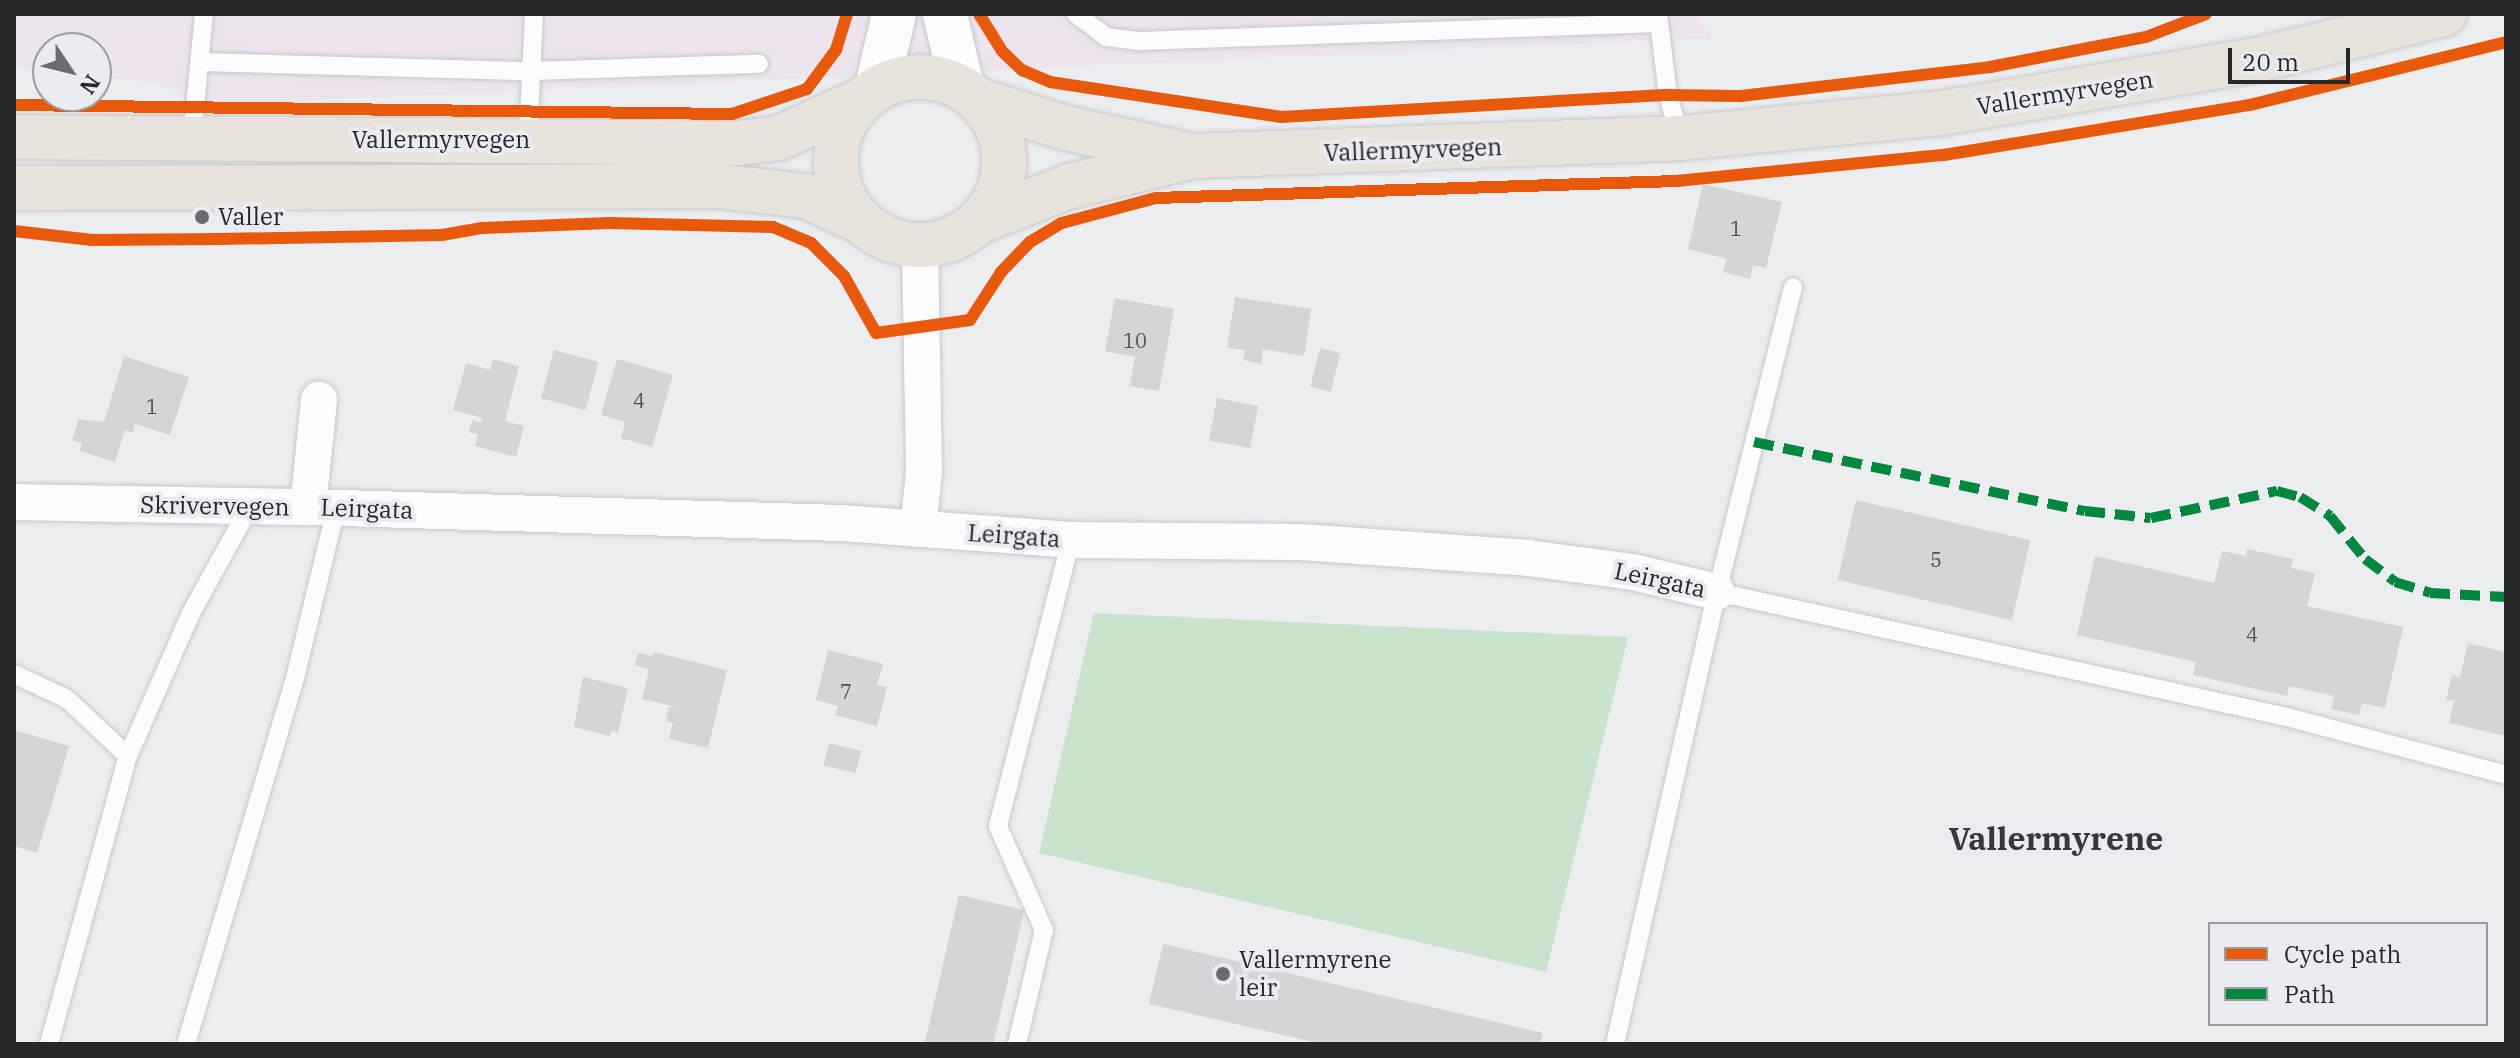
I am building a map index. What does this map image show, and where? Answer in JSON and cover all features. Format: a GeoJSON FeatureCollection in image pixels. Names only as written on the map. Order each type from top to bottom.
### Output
{"type":"FeatureCollection","features":[{"type":"Feature","properties":{"kind":"main road"},"geometry":{"type":"LineString","coordinates":[[860,221],[846,203],[835,161],[846,119],[869,94],[894,14]]}},
{"type":"Feature","properties":{"kind":"main road"},"geometry":{"type":"LineString","coordinates":[[945,14],[971,94],[1002,139],[1005,161],[993,204],[980,221]]}},
{"type":"Feature","properties":{"kind":"main road","name":"Vallermyrvegen"},"geometry":{"type":"LineString","coordinates":[[14,188],[718,186],[806,196],[860,221],[877,235],[920,246],[942,243],[980,221],[1070,186],[1194,156],[1681,138],[1942,113],[2257,60],[2444,14]]}},
{"type":"Feature","properties":{"kind":"main road","name":"Vallermyrvegen"},"geometry":{"type":"LineString","coordinates":[[14,137],[738,143],[779,138],[869,94],[920,76],[1066,128],[1194,156]]}},
{"type":"Feature","properties":{"kind":"street"},"geometry":{"type":"LineString","coordinates":[[918,529],[924,472],[920,246]]}},
{"type":"Feature","properties":{"kind":"street","name":"Skrivervegen"},"geometry":{"type":"LineString","coordinates":[[14,502],[322,508],[319,400]]}},
{"type":"Feature","properties":{"kind":"street","name":"Leirgata"},"geometry":{"type":"LineString","coordinates":[[322,508],[918,529],[1071,540],[1301,542],[1528,558],[1633,572],[1717,592]]}},
{"type":"Feature","properties":{"kind":"lane"},"geometry":{"type":"LineString","coordinates":[[192,138],[204,14]]}},
{"type":"Feature","properties":{"kind":"lane"},"geometry":{"type":"LineString","coordinates":[[528,140],[534,14]]}},
{"type":"Feature","properties":{"kind":"lane"},"geometry":{"type":"LineString","coordinates":[[1076,14],[1106,37],[1138,41],[1658,19],[1668,95],[1681,138]]}},
{"type":"Feature","properties":{"kind":"lane"},"geometry":{"type":"LineString","coordinates":[[201,62],[530,71],[759,64]]}},
{"type":"Feature","properties":{"kind":"lane"},"geometry":{"type":"LineString","coordinates":[[1615,1044],[1717,592],[1793,287]]}},
{"type":"Feature","properties":{"kind":"lane"},"geometry":{"type":"LineString","coordinates":[[49,1044],[128,756],[191,613],[250,506]]}},
{"type":"Feature","properties":{"kind":"lane"},"geometry":{"type":"LineString","coordinates":[[186,1044],[295,678],[322,508]]}},
{"type":"Feature","properties":{"kind":"lane"},"geometry":{"type":"LineString","coordinates":[[1017,1044],[1044,930],[998,826],[1071,540]]}},
{"type":"Feature","properties":{"kind":"lane"},"geometry":{"type":"LineString","coordinates":[[1717,592],[2287,717],[2506,775]]}},
{"type":"Feature","properties":{"kind":"lane"},"geometry":{"type":"LineString","coordinates":[[14,674],[67,699],[128,756]]}},
{"type":"Feature","properties":{"kind":"shaded area"},"geometry":{"type":"Polygon","coordinates":[[[14,14],[1695,14],[1713,38],[206,105],[159,84],[112,78],[112,32],[32,32],[32,68],[14,66],[14,14]]]}},
{"type":"Feature","properties":{"kind":"green space"},"geometry":{"type":"Polygon","coordinates":[[[1094,613],[1628,637],[1546,972],[1039,853],[1094,613]]]}},
{"type":"Feature","properties":{"kind":"building"},"geometry":{"type":"Polygon","coordinates":[[[1703,184],[1782,202],[1766,268],[1753,265],[1750,279],[1723,272],[1727,259],[1688,249],[1703,184]]]}},
{"type":"Feature","properties":{"kind":"building"},"geometry":{"type":"Polygon","coordinates":[[[1235,297],[1311,309],[1304,356],[1263,349],[1261,364],[1243,360],[1245,350],[1227,348],[1235,297]]]}},
{"type":"Feature","properties":{"kind":"building"},"geometry":{"type":"Polygon","coordinates":[[[1115,298],[1174,309],[1159,391],[1130,386],[1135,357],[1105,351],[1115,298]]]}},
{"type":"Feature","properties":{"kind":"building"},"geometry":{"type":"Polygon","coordinates":[[[1320,348],[1340,353],[1331,392],[1310,387],[1320,348]]]}},
{"type":"Feature","properties":{"kind":"building"},"geometry":{"type":"Polygon","coordinates":[[[554,350],[598,362],[585,410],[541,398],[554,350]]]}},
{"type":"Feature","properties":{"kind":"building"},"geometry":{"type":"Polygon","coordinates":[[[124,356],[189,377],[170,435],[135,424],[133,433],[125,430],[115,462],[80,451],[82,443],[72,440],[79,419],[104,422],[124,356]]]}},
{"type":"Feature","properties":{"kind":"building"},"geometry":{"type":"Polygon","coordinates":[[[493,359],[519,366],[505,421],[524,426],[516,457],[475,446],[478,434],[469,432],[472,420],[481,423],[482,418],[453,410],[466,363],[490,370],[493,359]]]}},
{"type":"Feature","properties":{"kind":"building"},"geometry":{"type":"Polygon","coordinates":[[[617,359],[673,375],[652,447],[621,438],[625,422],[601,415],[617,359]]]}},
{"type":"Feature","properties":{"kind":"building"},"geometry":{"type":"Polygon","coordinates":[[[1217,398],[1258,406],[1250,448],[1209,440],[1217,398]]]}},
{"type":"Feature","properties":{"kind":"building"},"geometry":{"type":"Polygon","coordinates":[[[1856,500],[2030,540],[2012,620],[1838,580],[1856,500]]]}},
{"type":"Feature","properties":{"kind":"building"},"geometry":{"type":"Polygon","coordinates":[[[2247,549],[2293,559],[2291,568],[2315,573],[2307,606],[2403,627],[2385,708],[2362,703],[2359,715],[2331,709],[2334,696],[2289,686],[2287,696],[2193,675],[2196,662],[2077,635],[2095,556],[2214,583],[2222,551],[2246,556],[2247,549]]]}},
{"type":"Feature","properties":{"kind":"building"},"geometry":{"type":"Polygon","coordinates":[[[2468,643],[2506,652],[2506,736],[2449,723],[2454,701],[2446,700],[2452,675],[2460,677],[2468,643]]]}},
{"type":"Feature","properties":{"kind":"building"},"geometry":{"type":"Polygon","coordinates":[[[828,650],[883,664],[877,685],[887,687],[877,726],[835,715],[838,706],[816,700],[828,650]]]}},
{"type":"Feature","properties":{"kind":"building"},"geometry":{"type":"Polygon","coordinates":[[[654,652],[727,670],[708,748],[669,739],[673,723],[666,721],[669,707],[677,707],[642,699],[649,669],[635,665],[638,653],[652,656],[654,652]]]}},
{"type":"Feature","properties":{"kind":"building"},"geometry":{"type":"Polygon","coordinates":[[[583,677],[628,688],[618,733],[611,731],[610,736],[574,727],[583,677]]]}},
{"type":"Feature","properties":{"kind":"building"},"geometry":{"type":"Polygon","coordinates":[[[14,730],[69,746],[37,853],[14,846],[14,730]]]}},
{"type":"Feature","properties":{"kind":"building"},"geometry":{"type":"Polygon","coordinates":[[[829,743],[861,751],[855,773],[823,765],[829,743]]]}},
{"type":"Feature","properties":{"kind":"building"},"geometry":{"type":"Polygon","coordinates":[[[959,895],[1024,910],[993,1044],[925,1044],[959,895]]]}},
{"type":"Feature","properties":{"kind":"building","name":"Vallermyrene leir"},"geometry":{"type":"Polygon","coordinates":[[[1163,944],[1543,1033],[1540,1044],[1322,1044],[1149,1004],[1163,944]]]}},
{"type":"Feature","properties":{"kind":"marked path"},"geometry":{"type":"LineString","coordinates":[[1754,442],[2085,511],[2151,518],[2277,491],[2300,497],[2330,516],[2365,559],[2395,582],[2430,593],[2506,597]]}},
{"type":"Feature","properties":{"kind":"cycle path"},"geometry":{"type":"LineString","coordinates":[[14,105],[732,114],[807,89],[836,50],[847,14]]}},
{"type":"Feature","properties":{"kind":"cycle path"},"geometry":{"type":"LineString","coordinates":[[979,14],[1002,51],[1022,70],[1050,82],[1281,117],[1668,95],[1740,96],[1990,67],[2146,37],[2206,14]]}},
{"type":"Feature","properties":{"kind":"cycle path"},"geometry":{"type":"LineString","coordinates":[[14,231],[92,240],[442,235],[482,228],[609,223],[773,227],[811,243],[844,276],[876,333],[970,320],[1001,272],[1030,242],[1062,223],[1156,198],[1677,181],[1944,155],[2250,105],[2506,42]]}},
{"type":"Feature","properties":{"kind":"place","name":"Valler"},"geometry":{"type":"Point","coordinates":[202,217]}},
{"type":"Feature","properties":{"kind":"place","name":"Vallermyrene leir"},"geometry":{"type":"Point","coordinates":[1223,974]}},
{"type":"Feature","properties":{"kind":"district","name":"Vallermyrene"},"geometry":{"type":"Point","coordinates":[2056,838]}}]}
